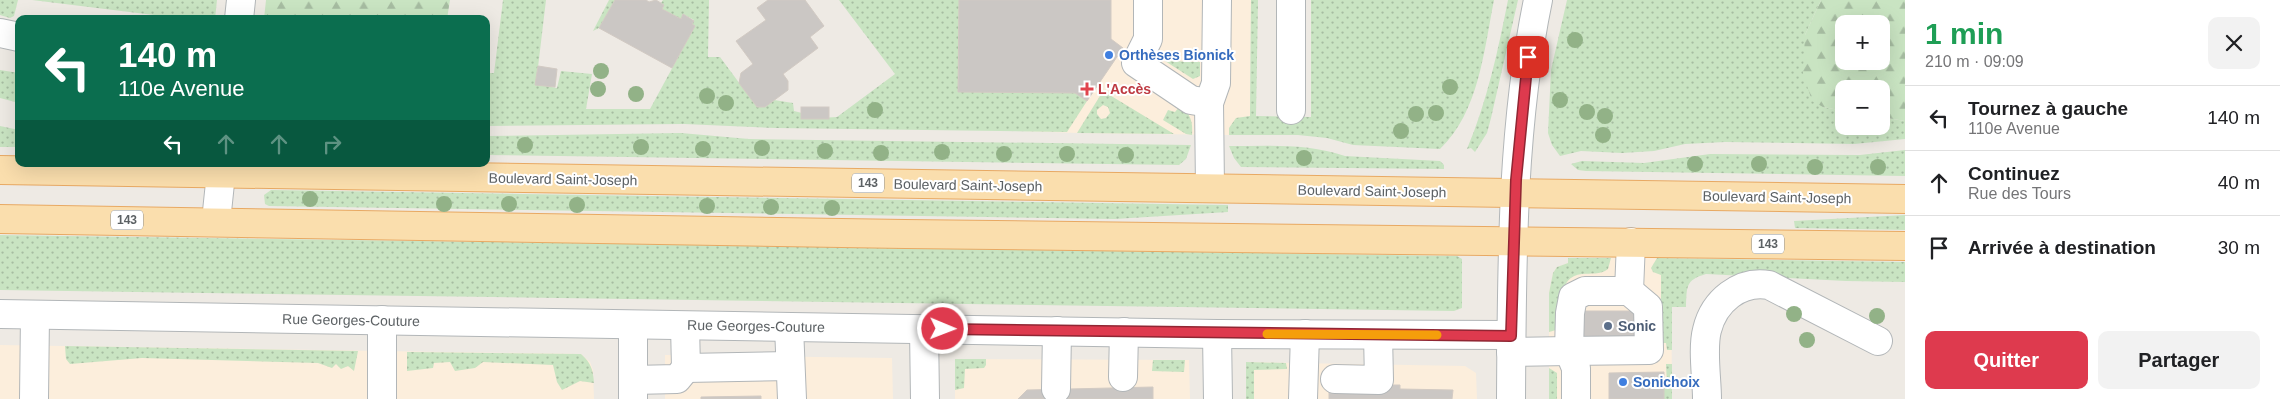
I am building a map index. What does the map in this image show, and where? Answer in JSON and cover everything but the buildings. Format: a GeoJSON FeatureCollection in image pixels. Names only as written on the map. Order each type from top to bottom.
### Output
{"type":"FeatureCollection","features":[{"type":"Feature","properties":{"kind":"main road","name":"Boulevard Saint-Joseph"},"geometry":{"type":"LineString","coordinates":[[0,170],[221,169],[1905,199]]}},
{"type":"Feature","properties":{"kind":"main road","name":"143"},"geometry":{"type":"LineString","coordinates":[[0,219],[216,221],[895,234],[1905,246]]}},
{"type":"Feature","properties":{"kind":"street"},"geometry":{"type":"LineString","coordinates":[[239,15],[241,0]]}},
{"type":"Feature","properties":{"kind":"street"},"geometry":{"type":"LineString","coordinates":[[1148,0],[1148,39],[1136,62],[1192,100],[1209,103]]}},
{"type":"Feature","properties":{"kind":"street"},"geometry":{"type":"LineString","coordinates":[[1210,188],[1209,103],[1216,83],[1217,0]]}},
{"type":"Feature","properties":{"kind":"street"},"geometry":{"type":"LineString","coordinates":[[1291,0],[1291,110]]}},
{"type":"Feature","properties":{"kind":"street"},"geometry":{"type":"LineString","coordinates":[[1511,399],[1515,193],[1525,84],[1538,0]]}},
{"type":"Feature","properties":{"kind":"street"},"geometry":{"type":"LineString","coordinates":[[0,33],[15,35]]}},
{"type":"Feature","properties":{"kind":"street"},"geometry":{"type":"LineString","coordinates":[[216,221],[221,169]]}},
{"type":"Feature","properties":{"kind":"street"},"geometry":{"type":"LineString","coordinates":[[1576,399],[1576,368],[1569,351],[1570,313],[1573,297],[1585,291],[1629,291],[1631,242]]}},
{"type":"Feature","properties":{"kind":"street"},"geometry":{"type":"LineString","coordinates":[[1707,399],[1707,330],[1722,302],[1734,291],[1748,285],[1758,283],[1769,285],[1878,342]]}},
{"type":"Feature","properties":{"kind":"street","name":"Rue Georges-Couture"},"geometry":{"type":"LineString","coordinates":[[0,314],[685,326],[1378,335],[1511,344],[1569,351],[1649,350],[1648,307],[1629,291]]}},
{"type":"Feature","properties":{"kind":"street"},"geometry":{"type":"LineString","coordinates":[[34,399],[35,314]]}},
{"type":"Feature","properties":{"kind":"street"},"geometry":{"type":"LineString","coordinates":[[382,320],[382,399]]}},
{"type":"Feature","properties":{"kind":"street"},"geometry":{"type":"LineString","coordinates":[[633,325],[633,390],[676,379],[686,368],[685,326]]}},
{"type":"Feature","properties":{"kind":"street"},"geometry":{"type":"LineString","coordinates":[[789,327],[792,399]]}},
{"type":"Feature","properties":{"kind":"street"},"geometry":{"type":"LineString","coordinates":[[924,329],[925,399]]}},
{"type":"Feature","properties":{"kind":"street"},"geometry":{"type":"LineString","coordinates":[[1056,389],[1057,331]]}},
{"type":"Feature","properties":{"kind":"street"},"geometry":{"type":"LineString","coordinates":[[1123,377],[1124,332]]}},
{"type":"Feature","properties":{"kind":"street"},"geometry":{"type":"LineString","coordinates":[[1217,334],[1218,399]]}},
{"type":"Feature","properties":{"kind":"street"},"geometry":{"type":"LineString","coordinates":[[1303,399],[1305,334]]}},
{"type":"Feature","properties":{"kind":"street"},"geometry":{"type":"LineString","coordinates":[[1335,379],[1379,380],[1378,335]]}},
{"type":"Feature","properties":{"kind":"street"},"geometry":{"type":"LineString","coordinates":[[686,368],[790,366]]}},
{"type":"Feature","properties":{"kind":"shaded area"},"geometry":{"type":"Polygon","coordinates":[[[939,0],[1251,0],[1250,116],[1229,128],[1229,135],[1077,133],[922,127],[939,0]]]}},
{"type":"Feature","properties":{"kind":"shaded area"},"geometry":{"type":"Polygon","coordinates":[[[1568,258],[1671,258],[1672,399],[1549,399],[1549,293],[1553,273],[1557,267],[1568,263],[1568,258]]]}},
{"type":"Feature","properties":{"kind":"shaded area"},"geometry":{"type":"Polygon","coordinates":[[[0,345],[581,354],[590,362],[593,370],[594,399],[0,399],[0,345]]]}},
{"type":"Feature","properties":{"kind":"shaded area"},"geometry":{"type":"Polygon","coordinates":[[[665,355],[892,358],[893,399],[665,399],[665,355]]]}},
{"type":"Feature","properties":{"kind":"shaded area"},"geometry":{"type":"Polygon","coordinates":[[[955,359],[1189,360],[1190,399],[955,399],[955,359]]]}},
{"type":"Feature","properties":{"kind":"shaded area"},"geometry":{"type":"Polygon","coordinates":[[[1246,362],[1465,366],[1476,373],[1477,399],[1246,399],[1246,362]]]}},
{"type":"Feature","properties":{"kind":"green space"},"geometry":{"type":"Polygon","coordinates":[[[0,0],[18,0],[14,16],[10,18],[0,15],[0,0]]]}},
{"type":"Feature","properties":{"kind":"green space"},"geometry":{"type":"Polygon","coordinates":[[[32,0],[217,0],[215,15],[154,15],[32,0]]]}},
{"type":"Feature","properties":{"kind":"green space"},"geometry":{"type":"Polygon","coordinates":[[[266,0],[450,0],[448,15],[264,15],[266,0]]]}},
{"type":"Feature","properties":{"kind":"green space"},"geometry":{"type":"Polygon","coordinates":[[[503,0],[546,0],[536,84],[557,88],[561,71],[592,74],[586,109],[650,109],[695,26],[692,24],[694,20],[683,14],[681,19],[662,9],[664,5],[661,3],[663,0],[709,0],[708,57],[720,57],[757,107],[765,107],[774,100],[793,103],[794,111],[802,113],[802,119],[837,117],[895,74],[839,0],[959,0],[958,92],[1075,93],[1087,101],[1067,132],[776,128],[684,124],[490,126],[490,73],[494,73],[503,0]]]}},
{"type":"Feature","properties":{"kind":"green space"},"geometry":{"type":"Polygon","coordinates":[[[609,0],[615,0],[599,28],[593,31],[609,0]]]}},
{"type":"Feature","properties":{"kind":"green space"},"geometry":{"type":"Polygon","coordinates":[[[1251,0],[1258,0],[1256,116],[1311,117],[1311,0],[1494,0],[1483,59],[1472,99],[1453,134],[1440,149],[1353,145],[1327,138],[1298,135],[1229,135],[1229,128],[1236,118],[1250,116],[1251,0]]]}},
{"type":"Feature","properties":{"kind":"green space"},"geometry":{"type":"Polygon","coordinates":[[[1508,0],[1518,0],[1487,133],[1475,152],[1471,148],[1467,149],[1491,76],[1508,0]]]}},
{"type":"Feature","properties":{"kind":"green space"},"geometry":{"type":"Polygon","coordinates":[[[1567,0],[1821,0],[1805,35],[1823,107],[1835,109],[1835,135],[1890,135],[1890,118],[1905,121],[1905,139],[1854,144],[1725,142],[1685,144],[1654,151],[1622,153],[1581,151],[1560,156],[1552,145],[1548,133],[1551,70],[1567,0]]]}},
{"type":"Feature","properties":{"kind":"green space"},"geometry":{"type":"Polygon","coordinates":[[[1821,0],[1905,0],[1905,121],[1890,118],[1890,80],[1835,80],[1835,109],[1823,107],[1812,101],[1803,73],[1805,35],[1821,0]]]}},
{"type":"Feature","properties":{"kind":"green space"},"geometry":{"type":"Polygon","coordinates":[[[1165,61],[1200,62],[1200,76],[1193,79],[1165,61]]]}},
{"type":"Feature","properties":{"kind":"green space"},"geometry":{"type":"Polygon","coordinates":[[[0,70],[15,72],[15,102],[0,98],[0,70]]]}},
{"type":"Feature","properties":{"kind":"green space"},"geometry":{"type":"Polygon","coordinates":[[[1103,91],[1174,134],[1077,133],[1103,91]],[[1103,105],[1097,110],[1097,114],[1101,119],[1106,118],[1110,113],[1108,107],[1103,105]]]}},
{"type":"Feature","properties":{"kind":"green space"},"geometry":{"type":"Polygon","coordinates":[[[1180,106],[1187,112],[1190,119],[1192,135],[1186,134],[1163,120],[1168,110],[1175,112],[1180,106]]]}},
{"type":"Feature","properties":{"kind":"green space"},"geometry":{"type":"Polygon","coordinates":[[[0,126],[15,129],[15,147],[0,147],[0,126]]]}},
{"type":"Feature","properties":{"kind":"green space"},"geometry":{"type":"Polygon","coordinates":[[[681,133],[749,139],[1191,145],[1186,159],[1179,165],[490,155],[490,136],[681,133]]]}},
{"type":"Feature","properties":{"kind":"green space"},"geometry":{"type":"Polygon","coordinates":[[[1229,146],[1302,147],[1345,156],[1440,161],[1444,165],[1444,169],[1241,167],[1234,158],[1229,146]]]}},
{"type":"Feature","properties":{"kind":"green space"},"geometry":{"type":"Polygon","coordinates":[[[1905,150],[1905,176],[1586,171],[1578,170],[1571,164],[1582,161],[1644,163],[1710,154],[1860,155],[1905,150]]]}},
{"type":"Feature","properties":{"kind":"green space"},"geometry":{"type":"Polygon","coordinates":[[[271,190],[1228,205],[1228,212],[1115,219],[269,206],[265,204],[264,195],[271,190]]]}},
{"type":"Feature","properties":{"kind":"green space"},"geometry":{"type":"Polygon","coordinates":[[[1905,215],[1905,230],[1795,228],[1794,221],[1905,215]]]}},
{"type":"Feature","properties":{"kind":"green space"},"geometry":{"type":"Polygon","coordinates":[[[0,235],[1457,256],[1462,259],[1462,308],[1454,311],[0,290],[0,235]]]}},
{"type":"Feature","properties":{"kind":"green space"},"geometry":{"type":"Polygon","coordinates":[[[1568,258],[1611,258],[1608,269],[1605,271],[1574,276],[1568,281],[1561,296],[1556,330],[1549,332],[1549,293],[1553,273],[1557,267],[1568,263],[1568,258]]]}},
{"type":"Feature","properties":{"kind":"green space"},"geometry":{"type":"Polygon","coordinates":[[[1657,258],[1905,262],[1905,282],[1706,274],[1699,276],[1688,285],[1686,307],[1672,307],[1672,350],[1667,350],[1666,343],[1661,343],[1661,275],[1653,272],[1651,268],[1657,258]]]}},
{"type":"Feature","properties":{"kind":"green space"},"geometry":{"type":"Polygon","coordinates":[[[65,346],[358,351],[354,371],[348,366],[341,369],[336,364],[332,368],[318,363],[142,358],[70,364],[66,359],[65,346]]]}},
{"type":"Feature","properties":{"kind":"green space"},"geometry":{"type":"Polygon","coordinates":[[[407,352],[581,354],[591,367],[594,383],[580,381],[562,390],[557,382],[553,365],[483,362],[475,368],[455,371],[450,362],[434,363],[433,368],[407,371],[407,352]]]}},
{"type":"Feature","properties":{"kind":"green space"},"geometry":{"type":"Polygon","coordinates":[[[955,359],[986,359],[986,365],[984,368],[965,369],[964,388],[955,390],[955,359]]]}},
{"type":"Feature","properties":{"kind":"green space"},"geometry":{"type":"Polygon","coordinates":[[[1153,360],[1185,360],[1184,372],[1152,371],[1153,360]]]}},
{"type":"Feature","properties":{"kind":"green space"},"geometry":{"type":"Polygon","coordinates":[[[1246,362],[1286,363],[1287,369],[1254,370],[1254,399],[1246,399],[1246,362]]]}},
{"type":"Feature","properties":{"kind":"green space"},"geometry":{"type":"Polygon","coordinates":[[[1666,364],[1672,364],[1672,399],[1664,399],[1664,386],[1667,385],[1666,364]]]}},
{"type":"Feature","properties":{"kind":"green space"},"geometry":{"type":"Polygon","coordinates":[[[1549,368],[1557,373],[1557,399],[1549,399],[1549,368]]]}},
{"type":"Feature","properties":{"kind":"slow traffic"},"geometry":{"type":"LineString","coordinates":[[1267,334],[1437,335]]}},
{"type":"Feature","properties":{"kind":"place","name":"Orthèses Bionick"},"geometry":{"type":"Point","coordinates":[1109,55]}},
{"type":"Feature","properties":{"kind":"place","name":"L'Accès"},"geometry":{"type":"Point","coordinates":[1087,89]}},
{"type":"Feature","properties":{"kind":"place","name":"Sonic"},"geometry":{"type":"Point","coordinates":[1608,326]}},
{"type":"Feature","properties":{"kind":"place","name":"Sonichoix"},"geometry":{"type":"Point","coordinates":[1623,382]}},
{"type":"Feature","properties":{"kind":"route"},"geometry":{"type":"LineString","coordinates":[[943,329],[1217,334],[1511,336],[1516,180],[1528,57]]}}]}
